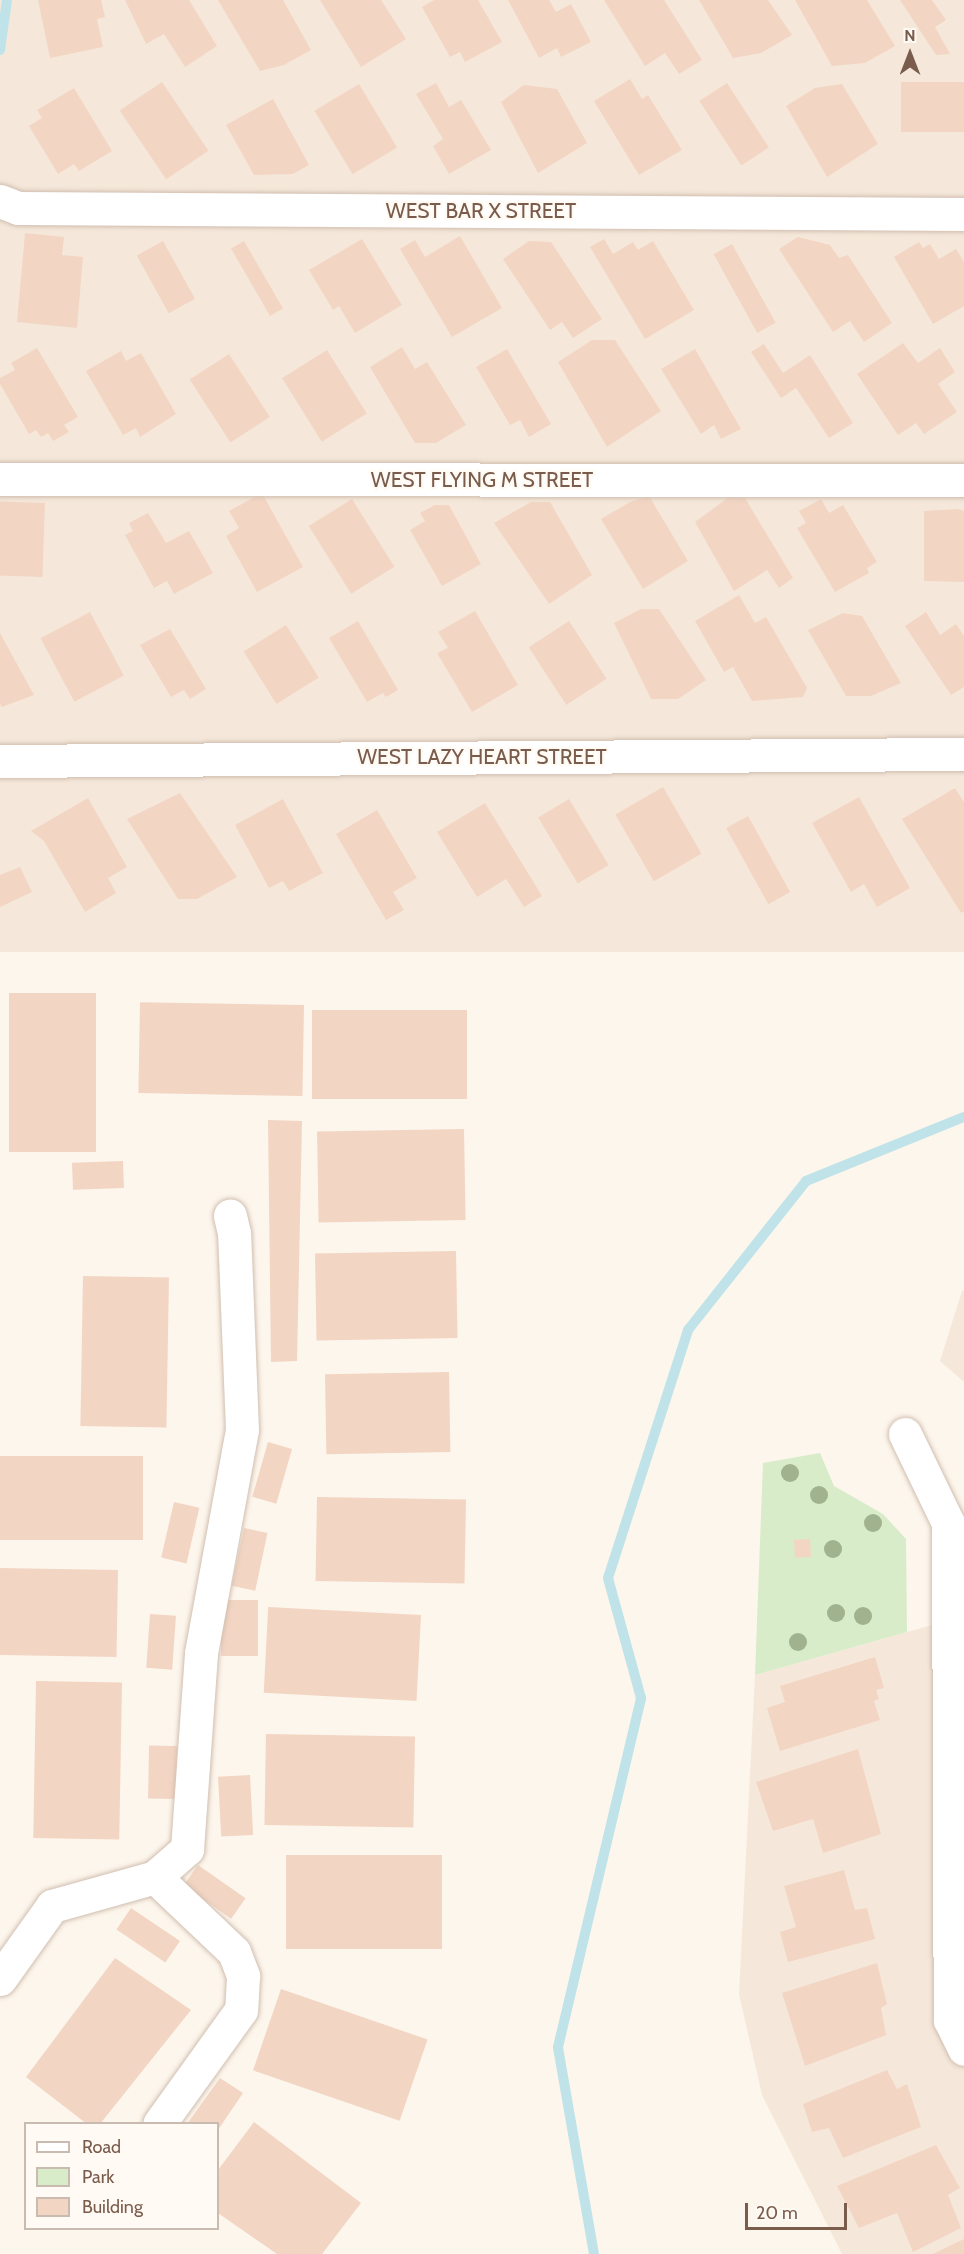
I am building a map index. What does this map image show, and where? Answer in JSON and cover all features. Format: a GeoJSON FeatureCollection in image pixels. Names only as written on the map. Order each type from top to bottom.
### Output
{"type":"FeatureCollection","features":[{"type":"Feature","properties":{"kind":"street","name":"WEST BAR X STREET"},"geometry":{"type":"LineString","coordinates":[[0,201],[18,208],[964,214]]}},
{"type":"Feature","properties":{"kind":"street","name":"WEST FLYING M STREET"},"geometry":{"type":"LineString","coordinates":[[0,479],[964,480]]}},
{"type":"Feature","properties":{"kind":"street","name":"WEST LAZY HEART STREET"},"geometry":{"type":"LineString","coordinates":[[0,761],[964,754]]}},
{"type":"Feature","properties":{"kind":"street"},"geometry":{"type":"LineString","coordinates":[[0,1979],[52,1906],[155,1877],[187,1849],[201,1653],[242,1430],[234,1233],[230,1215]]}},
{"type":"Feature","properties":{"kind":"street"},"geometry":{"type":"LineString","coordinates":[[905,1434],[948,1523],[950,2020],[964,2049]]}},
{"type":"Feature","properties":{"kind":"street"},"geometry":{"type":"LineString","coordinates":[[155,1877],[234,1952],[243,1976],[241,2010],[160,2122]]}},
{"type":"Feature","properties":{"kind":"shaded area"},"geometry":{"type":"Polygon","coordinates":[[[0,0],[964,0],[964,952],[0,952],[0,0]]]}},
{"type":"Feature","properties":{"kind":"shaded area"},"geometry":{"type":"Polygon","coordinates":[[[962,1291],[964,1291],[964,1382],[940,1361],[962,1291]]]}},
{"type":"Feature","properties":{"kind":"shaded area"},"geometry":{"type":"Polygon","coordinates":[[[964,1616],[964,2254],[842,2254],[762,2095],[739,1994],[755,1675],[964,1616]]]}},
{"type":"Feature","properties":{"kind":"green space"},"geometry":{"type":"Polygon","coordinates":[[[820,1453],[834,1486],[883,1514],[906,1539],[907,1632],[755,1675],[763,1463],[820,1453]]]}},
{"type":"Feature","properties":{"kind":"building"},"geometry":{"type":"Polygon","coordinates":[[[38,0],[101,0],[105,17],[97,19],[103,47],[50,58],[38,0]]]}},
{"type":"Feature","properties":{"kind":"building"},"geometry":{"type":"Polygon","coordinates":[[[125,0],[189,0],[217,46],[185,67],[164,34],[146,44],[125,0]]]}},
{"type":"Feature","properties":{"kind":"building"},"geometry":{"type":"Polygon","coordinates":[[[218,0],[283,0],[311,50],[284,65],[260,71],[218,0]]]}},
{"type":"Feature","properties":{"kind":"building"},"geometry":{"type":"Polygon","coordinates":[[[320,0],[381,0],[406,39],[361,67],[320,0]]]}},
{"type":"Feature","properties":{"kind":"building"},"geometry":{"type":"Polygon","coordinates":[[[434,0],[478,0],[502,42],[465,62],[460,52],[450,57],[422,7],[434,0]]]}},
{"type":"Feature","properties":{"kind":"building"},"geometry":{"type":"Polygon","coordinates":[[[508,0],[549,0],[556,12],[571,4],[591,42],[561,57],[557,48],[539,58],[508,0]]]}},
{"type":"Feature","properties":{"kind":"building"},"geometry":{"type":"Polygon","coordinates":[[[604,0],[664,0],[702,60],[679,74],[665,53],[645,66],[604,0]]]}},
{"type":"Feature","properties":{"kind":"building"},"geometry":{"type":"Polygon","coordinates":[[[699,0],[768,0],[792,35],[761,53],[733,58],[699,0]]]}},
{"type":"Feature","properties":{"kind":"building"},"geometry":{"type":"Polygon","coordinates":[[[795,0],[867,0],[895,46],[865,63],[832,66],[795,0]]]}},
{"type":"Feature","properties":{"kind":"building"},"geometry":{"type":"Polygon","coordinates":[[[900,0],[932,0],[946,20],[935,27],[950,54],[936,55],[900,0]]]}},
{"type":"Feature","properties":{"kind":"building"},"geometry":{"type":"Polygon","coordinates":[[[630,79],[642,99],[648,95],[682,150],[639,175],[594,101],[630,79]]]}},
{"type":"Feature","properties":{"kind":"building"},"geometry":{"type":"Polygon","coordinates":[[[162,82],[208,151],[166,179],[120,111],[162,82]]]}},
{"type":"Feature","properties":{"kind":"building"},"geometry":{"type":"Polygon","coordinates":[[[901,82],[964,82],[964,132],[901,132],[901,82]]]}},
{"type":"Feature","properties":{"kind":"building"},"geometry":{"type":"Polygon","coordinates":[[[436,83],[449,107],[461,100],[491,150],[449,174],[433,146],[443,139],[416,94],[436,83]]]}},
{"type":"Feature","properties":{"kind":"building"},"geometry":{"type":"Polygon","coordinates":[[[727,83],[769,148],[741,166],[699,101],[727,83]]]}},
{"type":"Feature","properties":{"kind":"building"},"geometry":{"type":"Polygon","coordinates":[[[359,84],[397,147],[353,174],[314,111],[359,84]]]}},
{"type":"Feature","properties":{"kind":"building"},"geometry":{"type":"Polygon","coordinates":[[[842,84],[878,144],[827,177],[786,106],[815,88],[842,84]]]}},
{"type":"Feature","properties":{"kind":"building"},"geometry":{"type":"Polygon","coordinates":[[[524,85],[557,89],[587,143],[538,173],[501,102],[524,85]]]}},
{"type":"Feature","properties":{"kind":"building"},"geometry":{"type":"Polygon","coordinates":[[[74,88],[112,151],[79,171],[74,164],[58,174],[29,126],[42,118],[37,110],[74,88]]]}},
{"type":"Feature","properties":{"kind":"building"},"geometry":{"type":"Polygon","coordinates":[[[273,99],[309,165],[293,174],[254,175],[226,125],[273,99]]]}},
{"type":"Feature","properties":{"kind":"building"},"geometry":{"type":"Polygon","coordinates":[[[25,233],[64,237],[62,255],[83,257],[77,328],[17,322],[25,233]]]}},
{"type":"Feature","properties":{"kind":"building"},"geometry":{"type":"Polygon","coordinates":[[[460,236],[502,308],[452,337],[400,249],[415,240],[425,257],[460,236]]]}},
{"type":"Feature","properties":{"kind":"building"},"geometry":{"type":"Polygon","coordinates":[[[798,237],[830,245],[839,258],[848,255],[892,323],[864,342],[850,321],[833,332],[779,249],[798,237]]]}},
{"type":"Feature","properties":{"kind":"building"},"geometry":{"type":"Polygon","coordinates":[[[362,239],[402,305],[355,333],[339,306],[333,310],[309,270],[362,239]]]}},
{"type":"Feature","properties":{"kind":"building"},"geometry":{"type":"Polygon","coordinates":[[[604,239],[613,254],[633,242],[638,250],[653,241],[694,310],[645,339],[590,247],[604,239]]]}},
{"type":"Feature","properties":{"kind":"building"},"geometry":{"type":"Polygon","coordinates":[[[163,241],[195,299],[169,313],[137,256],[163,241]]]}},
{"type":"Feature","properties":{"kind":"building"},"geometry":{"type":"Polygon","coordinates":[[[244,241],[283,309],[270,316],[231,249],[244,241]]]}},
{"type":"Feature","properties":{"kind":"building"},"geometry":{"type":"Polygon","coordinates":[[[529,241],[551,242],[602,319],[573,338],[562,322],[550,330],[503,259],[529,241]]]}},
{"type":"Feature","properties":{"kind":"building"},"geometry":{"type":"Polygon","coordinates":[[[919,242],[923,248],[930,244],[939,259],[956,249],[964,262],[964,306],[933,324],[894,257],[919,242]]]}},
{"type":"Feature","properties":{"kind":"building"},"geometry":{"type":"Polygon","coordinates":[[[732,244],[776,323],[757,333],[714,254],[732,244]]]}},
{"type":"Feature","properties":{"kind":"building"},"geometry":{"type":"Polygon","coordinates":[[[592,340],[615,340],[661,411],[607,447],[558,362],[592,340]]]}},
{"type":"Feature","properties":{"kind":"building"},"geometry":{"type":"Polygon","coordinates":[[[903,343],[918,363],[940,348],[955,372],[938,384],[957,412],[924,434],[916,423],[898,435],[857,374],[903,343]]]}},
{"type":"Feature","properties":{"kind":"building"},"geometry":{"type":"Polygon","coordinates":[[[764,344],[783,373],[810,355],[853,423],[829,438],[796,388],[781,398],[751,352],[764,344]]]}},
{"type":"Feature","properties":{"kind":"building"},"geometry":{"type":"Polygon","coordinates":[[[402,347],[415,369],[427,362],[466,425],[436,443],[415,443],[370,367],[402,347]]]}},
{"type":"Feature","properties":{"kind":"building"},"geometry":{"type":"Polygon","coordinates":[[[37,348],[78,417],[64,425],[69,432],[53,441],[48,433],[41,437],[36,430],[29,434],[0,384],[0,378],[15,370],[11,363],[37,348]]]}},
{"type":"Feature","properties":{"kind":"building"},"geometry":{"type":"Polygon","coordinates":[[[507,349],[551,424],[529,437],[520,420],[510,425],[476,367],[507,349]]]}},
{"type":"Feature","properties":{"kind":"building"},"geometry":{"type":"Polygon","coordinates":[[[695,349],[741,429],[721,439],[714,425],[701,434],[661,369],[695,349]]]}},
{"type":"Feature","properties":{"kind":"building"},"geometry":{"type":"Polygon","coordinates":[[[327,350],[367,414],[322,442],[282,378],[327,350]]]}},
{"type":"Feature","properties":{"kind":"building"},"geometry":{"type":"Polygon","coordinates":[[[121,351],[126,361],[141,353],[176,414],[140,437],[136,428],[123,435],[86,371],[121,351]]]}},
{"type":"Feature","properties":{"kind":"building"},"geometry":{"type":"Polygon","coordinates":[[[229,354],[270,417],[230,442],[190,380],[229,354]]]}},
{"type":"Feature","properties":{"kind":"building"},"geometry":{"type":"Polygon","coordinates":[[[262,493],[303,567],[257,592],[226,536],[239,528],[229,511],[262,493]]]}},
{"type":"Feature","properties":{"kind":"building"},"geometry":{"type":"Polygon","coordinates":[[[649,496],[688,561],[643,589],[601,519],[630,502],[649,496]]]}},
{"type":"Feature","properties":{"kind":"building"},"geometry":{"type":"Polygon","coordinates":[[[729,497],[745,498],[793,578],[779,588],[767,570],[734,591],[695,522],[729,497]]]}},
{"type":"Feature","properties":{"kind":"building"},"geometry":{"type":"Polygon","coordinates":[[[352,499],[394,567],[351,594],[309,526],[352,499]]]}},
{"type":"Feature","properties":{"kind":"building"},"geometry":{"type":"Polygon","coordinates":[[[821,499],[829,513],[843,505],[877,562],[867,568],[869,573],[835,592],[797,528],[806,523],[799,511],[821,499]]]}},
{"type":"Feature","properties":{"kind":"building"},"geometry":{"type":"Polygon","coordinates":[[[0,501],[45,503],[42,577],[0,575],[0,501]]]}},
{"type":"Feature","properties":{"kind":"building"},"geometry":{"type":"Polygon","coordinates":[[[531,502],[550,502],[592,575],[549,604],[494,523],[531,502]]]}},
{"type":"Feature","properties":{"kind":"building"},"geometry":{"type":"Polygon","coordinates":[[[435,505],[449,505],[481,564],[442,586],[410,530],[425,521],[420,513],[435,505]]]}},
{"type":"Feature","properties":{"kind":"building"},"geometry":{"type":"Polygon","coordinates":[[[958,509],[964,511],[964,582],[924,581],[924,511],[958,509]]]}},
{"type":"Feature","properties":{"kind":"building"},"geometry":{"type":"Polygon","coordinates":[[[148,513],[166,543],[189,531],[213,573],[174,594],[167,581],[154,588],[125,535],[133,531],[129,523],[148,513]]]}},
{"type":"Feature","properties":{"kind":"building"},"geometry":{"type":"Polygon","coordinates":[[[739,595],[755,623],[766,617],[807,688],[803,697],[752,701],[733,667],[724,672],[695,621],[739,595]]]}},
{"type":"Feature","properties":{"kind":"building"},"geometry":{"type":"Polygon","coordinates":[[[641,609],[659,609],[706,680],[678,699],[651,699],[614,623],[641,609]]]}},
{"type":"Feature","properties":{"kind":"building"},"geometry":{"type":"Polygon","coordinates":[[[475,611],[518,685],[472,712],[437,653],[448,648],[438,632],[475,611]]]}},
{"type":"Feature","properties":{"kind":"building"},"geometry":{"type":"Polygon","coordinates":[[[90,612],[124,676],[74,702],[41,638],[90,612]]]}},
{"type":"Feature","properties":{"kind":"building"},"geometry":{"type":"Polygon","coordinates":[[[926,612],[940,635],[956,624],[964,636],[964,687],[951,695],[905,626],[926,612]]]}},
{"type":"Feature","properties":{"kind":"building"},"geometry":{"type":"Polygon","coordinates":[[[843,613],[862,616],[901,683],[871,696],[846,696],[808,630],[843,613]]]}},
{"type":"Feature","properties":{"kind":"building"},"geometry":{"type":"Polygon","coordinates":[[[358,621],[398,690],[386,697],[383,693],[367,702],[329,638],[358,621]]]}},
{"type":"Feature","properties":{"kind":"building"},"geometry":{"type":"Polygon","coordinates":[[[569,621],[607,679],[566,705],[529,647],[569,621]]]}},
{"type":"Feature","properties":{"kind":"building"},"geometry":{"type":"Polygon","coordinates":[[[286,625],[319,678],[276,704],[244,651],[286,625]]]}},
{"type":"Feature","properties":{"kind":"building"},"geometry":{"type":"Polygon","coordinates":[[[170,629],[206,689],[190,699],[184,690],[171,697],[140,645],[170,629]]]}},
{"type":"Feature","properties":{"kind":"building"},"geometry":{"type":"Polygon","coordinates":[[[0,633],[34,695],[2,707],[0,704],[0,633]]]}},
{"type":"Feature","properties":{"kind":"building"},"geometry":{"type":"Polygon","coordinates":[[[663,787],[702,854],[654,881],[615,814],[663,787]]]}},
{"type":"Feature","properties":{"kind":"building"},"geometry":{"type":"Polygon","coordinates":[[[955,788],[964,802],[964,911],[961,913],[902,819],[955,788]]]}},
{"type":"Feature","properties":{"kind":"building"},"geometry":{"type":"Polygon","coordinates":[[[180,793],[237,877],[197,899],[178,899],[127,819],[180,793]]]}},
{"type":"Feature","properties":{"kind":"building"},"geometry":{"type":"Polygon","coordinates":[[[859,797],[910,888],[877,907],[864,884],[851,892],[812,823],[859,797]]]}},
{"type":"Feature","properties":{"kind":"building"},"geometry":{"type":"Polygon","coordinates":[[[88,798],[127,867],[108,878],[116,893],[85,912],[44,841],[31,831],[88,798]]]}},
{"type":"Feature","properties":{"kind":"building"},"geometry":{"type":"Polygon","coordinates":[[[283,799],[323,873],[289,891],[283,881],[269,888],[235,825],[283,799]]]}},
{"type":"Feature","properties":{"kind":"building"},"geometry":{"type":"Polygon","coordinates":[[[569,799],[609,865],[578,884],[538,818],[569,799]]]}},
{"type":"Feature","properties":{"kind":"building"},"geometry":{"type":"Polygon","coordinates":[[[485,803],[542,896],[524,907],[506,879],[477,897],[437,832],[485,803]]]}},
{"type":"Feature","properties":{"kind":"building"},"geometry":{"type":"Polygon","coordinates":[[[377,810],[417,878],[393,892],[404,910],[386,920],[336,834],[377,810]]]}},
{"type":"Feature","properties":{"kind":"building"},"geometry":{"type":"Polygon","coordinates":[[[748,816],[790,892],[768,904],[726,828],[748,816]]]}},
{"type":"Feature","properties":{"kind":"building"},"geometry":{"type":"Polygon","coordinates":[[[20,867],[32,892],[0,907],[0,875],[20,867]]]}},
{"type":"Feature","properties":{"kind":"building"},"geometry":{"type":"Polygon","coordinates":[[[9,993],[96,993],[96,1152],[9,1152],[9,993]]]}},
{"type":"Feature","properties":{"kind":"building"},"geometry":{"type":"Polygon","coordinates":[[[140,1002],[304,1005],[302,1096],[138,1093],[140,1002]]]}},
{"type":"Feature","properties":{"kind":"building"},"geometry":{"type":"Polygon","coordinates":[[[312,1010],[467,1010],[467,1099],[312,1099],[312,1010]]]}},
{"type":"Feature","properties":{"kind":"building"},"geometry":{"type":"Polygon","coordinates":[[[268,1120],[302,1121],[297,1361],[271,1362],[268,1120]]]}},
{"type":"Feature","properties":{"kind":"building"},"geometry":{"type":"Polygon","coordinates":[[[464,1129],[466,1220],[319,1223],[317,1132],[464,1129]]]}},
{"type":"Feature","properties":{"kind":"building"},"geometry":{"type":"Polygon","coordinates":[[[123,1161],[124,1188],[73,1190],[72,1163],[123,1161]]]}},
{"type":"Feature","properties":{"kind":"building"},"geometry":{"type":"Polygon","coordinates":[[[456,1251],[458,1338],[317,1340],[315,1253],[456,1251]]]}},
{"type":"Feature","properties":{"kind":"building"},"geometry":{"type":"Polygon","coordinates":[[[83,1276],[169,1278],[166,1427],[80,1426],[83,1276]]]}},
{"type":"Feature","properties":{"kind":"building"},"geometry":{"type":"Polygon","coordinates":[[[449,1372],[450,1452],[326,1454],[325,1374],[449,1372]]]}},
{"type":"Feature","properties":{"kind":"building"},"geometry":{"type":"Polygon","coordinates":[[[268,1442],[292,1449],[276,1504],[252,1497],[268,1442]]]}},
{"type":"Feature","properties":{"kind":"building"},"geometry":{"type":"Polygon","coordinates":[[[0,1456],[143,1456],[143,1540],[0,1540],[0,1456]]]}},
{"type":"Feature","properties":{"kind":"building"},"geometry":{"type":"Polygon","coordinates":[[[317,1497],[466,1500],[465,1584],[316,1581],[317,1497]]]}},
{"type":"Feature","properties":{"kind":"building"},"geometry":{"type":"Polygon","coordinates":[[[174,1502],[199,1508],[187,1563],[161,1558],[174,1502]]]}},
{"type":"Feature","properties":{"kind":"building"},"geometry":{"type":"Polygon","coordinates":[[[244,1528],[267,1533],[255,1591],[232,1586],[244,1528]]]}},
{"type":"Feature","properties":{"kind":"building"},"geometry":{"type":"Polygon","coordinates":[[[810,1539],[811,1557],[795,1558],[794,1540],[810,1539]]]}},
{"type":"Feature","properties":{"kind":"building"},"geometry":{"type":"Polygon","coordinates":[[[0,1568],[118,1570],[116,1657],[0,1655],[0,1568]]]}},
{"type":"Feature","properties":{"kind":"building"},"geometry":{"type":"Polygon","coordinates":[[[221,1600],[258,1600],[258,1656],[221,1656],[221,1600]]]}},
{"type":"Feature","properties":{"kind":"building"},"geometry":{"type":"Polygon","coordinates":[[[268,1607],[421,1615],[416,1701],[264,1693],[268,1607]]]}},
{"type":"Feature","properties":{"kind":"building"},"geometry":{"type":"Polygon","coordinates":[[[150,1614],[176,1616],[172,1670],[146,1668],[150,1614]]]}},
{"type":"Feature","properties":{"kind":"building"},"geometry":{"type":"Polygon","coordinates":[[[875,1657],[884,1688],[876,1690],[879,1699],[874,1701],[880,1720],[780,1751],[767,1708],[785,1702],[780,1686],[875,1657]]]}},
{"type":"Feature","properties":{"kind":"building"},"geometry":{"type":"Polygon","coordinates":[[[36,1681],[122,1683],[119,1839],[33,1838],[36,1681]]]}},
{"type":"Feature","properties":{"kind":"building"},"geometry":{"type":"Polygon","coordinates":[[[266,1734],[415,1737],[413,1828],[264,1825],[266,1734]]]}},
{"type":"Feature","properties":{"kind":"building"},"geometry":{"type":"Polygon","coordinates":[[[149,1746],[177,1746],[176,1799],[148,1799],[149,1746]]]}},
{"type":"Feature","properties":{"kind":"building"},"geometry":{"type":"Polygon","coordinates":[[[858,1749],[881,1834],[823,1853],[813,1819],[773,1831],[756,1782],[858,1749]]]}},
{"type":"Feature","properties":{"kind":"building"},"geometry":{"type":"Polygon","coordinates":[[[250,1775],[253,1835],[221,1837],[218,1777],[250,1775]]]}},
{"type":"Feature","properties":{"kind":"building"},"geometry":{"type":"Polygon","coordinates":[[[286,1855],[442,1855],[442,1949],[286,1949],[286,1855]]]}},
{"type":"Feature","properties":{"kind":"building"},"geometry":{"type":"Polygon","coordinates":[[[198,1865],[246,1898],[231,1919],[184,1885],[198,1865]]]}},
{"type":"Feature","properties":{"kind":"building"},"geometry":{"type":"Polygon","coordinates":[[[844,1870],[855,1910],[867,1908],[875,1939],[788,1962],[780,1932],[796,1927],[784,1886],[844,1870]]]}},
{"type":"Feature","properties":{"kind":"building"},"geometry":{"type":"Polygon","coordinates":[[[131,1908],[180,1941],[165,1963],[116,1930],[131,1908]]]}},
{"type":"Feature","properties":{"kind":"building"},"geometry":{"type":"Polygon","coordinates":[[[115,1958],[191,2010],[102,2122],[84,2122],[26,2077],[115,1958]]]}},
{"type":"Feature","properties":{"kind":"building"},"geometry":{"type":"Polygon","coordinates":[[[877,1963],[887,2004],[881,2008],[886,2035],[805,2066],[782,1993],[877,1963]]]}},
{"type":"Feature","properties":{"kind":"building"},"geometry":{"type":"Polygon","coordinates":[[[281,1989],[428,2039],[400,2121],[253,2070],[281,1989]]]}},
{"type":"Feature","properties":{"kind":"building"},"geometry":{"type":"Polygon","coordinates":[[[887,2070],[897,2089],[907,2084],[921,2127],[843,2158],[829,2128],[812,2132],[803,2104],[887,2070]]]}},
{"type":"Feature","properties":{"kind":"building"},"geometry":{"type":"Polygon","coordinates":[[[220,2078],[243,2093],[219,2129],[219,2122],[188,2122],[220,2078]]]}},
{"type":"Feature","properties":{"kind":"building"},"geometry":{"type":"Polygon","coordinates":[[[254,2122],[361,2203],[322,2254],[277,2254],[219,2214],[219,2169],[254,2122]]]}},
{"type":"Feature","properties":{"kind":"building"},"geometry":{"type":"Polygon","coordinates":[[[936,2145],[960,2188],[948,2195],[961,2228],[913,2252],[897,2213],[859,2228],[837,2186],[936,2145]]]}},
{"type":"Feature","properties":{"kind":"building"},"geometry":{"type":"Polygon","coordinates":[[[964,2239],[964,2254],[933,2254],[964,2239]]]}},
{"type":"Feature","properties":{"kind":"waterway"},"geometry":{"type":"LineString","coordinates":[[0,50],[7,0]]}},
{"type":"Feature","properties":{"kind":"waterway"},"geometry":{"type":"LineString","coordinates":[[594,2254],[558,2047],[641,1698],[608,1578],[688,1330],[806,1181],[964,1117]]}}]}
